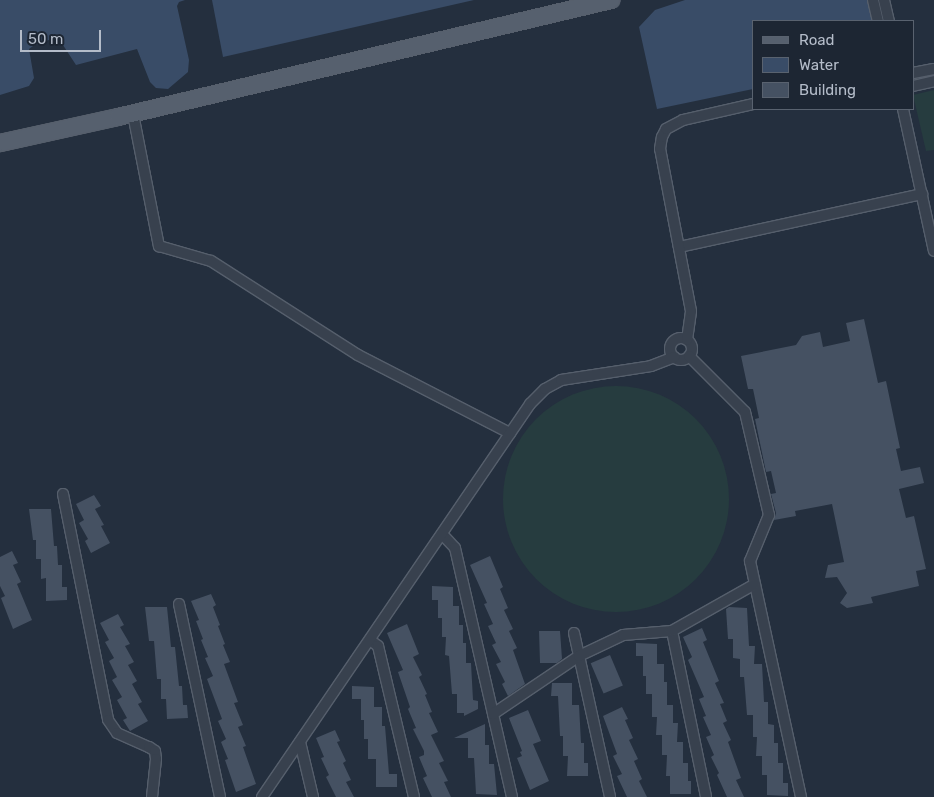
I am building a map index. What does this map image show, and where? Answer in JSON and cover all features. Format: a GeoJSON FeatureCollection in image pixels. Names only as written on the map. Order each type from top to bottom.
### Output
{"type":"FeatureCollection","features":[{"type":"Feature","properties":{"kind":"main road"},"geometry":{"type":"LineString","coordinates":[[0,143],[133,114],[611,0]]}},
{"type":"Feature","properties":{"kind":"street"},"geometry":{"type":"LineString","coordinates":[[873,0],[878,20]]}},
{"type":"Feature","properties":{"kind":"street"},"geometry":{"type":"LineString","coordinates":[[884,0],[888,20]]}},
{"type":"Feature","properties":{"kind":"street"},"geometry":{"type":"LineString","coordinates":[[914,73],[934,69]]}},
{"type":"Feature","properties":{"kind":"street"},"geometry":{"type":"LineString","coordinates":[[914,86],[934,81]]}},
{"type":"Feature","properties":{"kind":"street"},"geometry":{"type":"LineString","coordinates":[[262,797],[530,404],[545,389],[561,380],[651,366],[674,357],[684,359],[689,356],[692,350],[687,340],[691,311],[660,149],[662,137],[666,129],[683,120],[752,104]]}},
{"type":"Feature","properties":{"kind":"street"},"geometry":{"type":"LineString","coordinates":[[903,110],[934,251]]}},
{"type":"Feature","properties":{"kind":"street"},"geometry":{"type":"LineString","coordinates":[[133,114],[159,246],[211,261],[358,355],[510,433]]}},
{"type":"Feature","properties":{"kind":"street"},"geometry":{"type":"LineString","coordinates":[[679,247],[922,194]]}},
{"type":"Feature","properties":{"kind":"street"},"geometry":{"type":"LineString","coordinates":[[674,357],[671,351],[674,342],[680,338],[687,340]]}},
{"type":"Feature","properties":{"kind":"street"},"geometry":{"type":"LineString","coordinates":[[689,356],[745,412],[769,515],[750,560],[801,797]]}},
{"type":"Feature","properties":{"kind":"street"},"geometry":{"type":"LineString","coordinates":[[63,494],[108,720],[117,733],[149,746],[155,751],[156,759],[152,797]]}},
{"type":"Feature","properties":{"kind":"street"},"geometry":{"type":"LineString","coordinates":[[442,534],[455,548],[512,797]]}},
{"type":"Feature","properties":{"kind":"street"},"geometry":{"type":"LineString","coordinates":[[493,714],[579,656],[623,635],[672,631],[755,584]]}},
{"type":"Feature","properties":{"kind":"street"},"geometry":{"type":"LineString","coordinates":[[179,604],[220,797]]}},
{"type":"Feature","properties":{"kind":"street"},"geometry":{"type":"LineString","coordinates":[[672,631],[706,797]]}},
{"type":"Feature","properties":{"kind":"street"},"geometry":{"type":"LineString","coordinates":[[574,633],[610,797]]}},
{"type":"Feature","properties":{"kind":"street"},"geometry":{"type":"LineString","coordinates":[[370,640],[378,646],[414,797]]}},
{"type":"Feature","properties":{"kind":"street"},"geometry":{"type":"LineString","coordinates":[[300,742],[312,797]]}},
{"type":"Feature","properties":{"kind":"green space"},"geometry":{"type":"Polygon","coordinates":[[[934,90],[934,150],[926,151],[914,95],[934,90]]]}},
{"type":"Feature","properties":{"kind":"green space"},"geometry":{"type":"Polygon","coordinates":[[[616,386],[649,391],[659,395],[679,405],[696,419],[710,436],[720,456],[724,466],[729,499],[724,532],[720,542],[710,562],[696,579],[679,593],[659,603],[649,607],[616,612],[583,607],[573,603],[553,593],[536,579],[522,562],[512,542],[508,532],[503,499],[508,466],[512,456],[522,436],[536,419],[553,405],[573,395],[583,391],[616,386]]]}},
{"type":"Feature","properties":{"kind":"water"},"geometry":{"type":"Polygon","coordinates":[[[0,0],[185,0],[179,2],[177,6],[189,60],[188,72],[168,89],[156,88],[150,82],[137,49],[76,65],[61,42],[54,38],[29,49],[34,78],[29,86],[0,95],[0,0]]]}},
{"type":"Feature","properties":{"kind":"water"},"geometry":{"type":"Polygon","coordinates":[[[212,0],[474,0],[223,57],[212,0]]]}},
{"type":"Feature","properties":{"kind":"water"},"geometry":{"type":"Polygon","coordinates":[[[685,0],[868,0],[872,20],[752,20],[752,89],[657,109],[639,27],[655,10],[685,0]]]}},
{"type":"Feature","properties":{"kind":"building"},"geometry":{"type":"Polygon","coordinates":[[[864,319],[878,383],[886,381],[900,448],[896,449],[901,471],[920,467],[924,483],[899,489],[906,518],[914,516],[926,569],[916,571],[919,586],[871,597],[873,603],[847,608],[840,603],[847,593],[837,577],[825,578],[828,565],[844,562],[832,504],[795,511],[796,516],[774,520],[776,513],[771,494],[776,493],[771,471],[766,472],[755,419],[759,418],[753,389],[748,389],[741,356],[796,345],[802,336],[820,332],[823,347],[850,341],[846,323],[864,319]]]}},
{"type":"Feature","properties":{"kind":"building"},"geometry":{"type":"Polygon","coordinates":[[[94,495],[101,506],[95,509],[104,525],[101,526],[110,543],[91,553],[85,541],[88,539],[79,523],[84,520],[76,504],[94,495]]]}},
{"type":"Feature","properties":{"kind":"building"},"geometry":{"type":"Polygon","coordinates":[[[29,509],[51,509],[54,546],[57,546],[58,565],[62,565],[62,587],[67,587],[67,600],[46,601],[46,578],[41,579],[41,559],[36,559],[36,540],[33,540],[29,509]]]}},
{"type":"Feature","properties":{"kind":"building"},"geometry":{"type":"Polygon","coordinates":[[[12,551],[18,563],[13,565],[21,582],[17,584],[32,620],[13,629],[1,598],[5,596],[0,586],[0,557],[12,551]]]}},
{"type":"Feature","properties":{"kind":"building"},"geometry":{"type":"Polygon","coordinates":[[[490,556],[503,587],[500,589],[508,608],[504,610],[513,629],[509,631],[517,648],[513,650],[525,684],[508,696],[502,684],[505,682],[496,664],[501,662],[492,645],[496,643],[488,626],[493,624],[484,604],[487,603],[470,565],[490,556]]]}},
{"type":"Feature","properties":{"kind":"building"},"geometry":{"type":"Polygon","coordinates":[[[432,586],[453,587],[453,606],[459,606],[459,625],[463,625],[463,643],[466,643],[466,663],[471,663],[473,700],[478,701],[478,709],[464,716],[464,713],[457,713],[457,694],[452,694],[449,656],[445,655],[446,637],[442,637],[442,618],[438,618],[438,600],[432,600],[432,586]]]}},
{"type":"Feature","properties":{"kind":"building"},"geometry":{"type":"Polygon","coordinates":[[[211,594],[216,605],[213,607],[225,644],[223,645],[230,662],[224,664],[238,702],[234,703],[243,725],[238,727],[246,746],[243,747],[256,784],[236,792],[225,760],[228,759],[221,742],[226,739],[218,721],[222,719],[207,679],[213,676],[205,658],[208,657],[196,621],[199,620],[191,601],[211,594]]]}},
{"type":"Feature","properties":{"kind":"building"},"geometry":{"type":"Polygon","coordinates":[[[145,607],[167,607],[171,647],[175,647],[179,686],[182,686],[183,705],[187,705],[188,718],[167,719],[166,699],[161,699],[161,679],[157,679],[154,641],[149,641],[145,607]]]}},
{"type":"Feature","properties":{"kind":"building"},"geometry":{"type":"Polygon","coordinates":[[[729,607],[747,608],[749,646],[755,646],[754,664],[762,664],[764,702],[768,702],[768,724],[774,725],[774,743],[778,743],[778,763],[783,763],[783,783],[788,783],[788,796],[767,795],[767,775],[762,775],[762,756],[756,756],[757,737],[753,737],[753,715],[747,715],[744,677],[740,677],[740,659],[733,658],[733,639],[728,639],[726,609],[729,607]]]}},
{"type":"Feature","properties":{"kind":"building"},"geometry":{"type":"Polygon","coordinates":[[[118,614],[124,625],[120,627],[130,644],[125,646],[134,662],[128,665],[137,681],[132,684],[142,702],[138,704],[148,721],[130,731],[123,720],[127,718],[117,700],[122,697],[112,680],[117,677],[109,661],[114,658],[105,642],[109,640],[100,623],[118,614]]]}},
{"type":"Feature","properties":{"kind":"building"},"geometry":{"type":"Polygon","coordinates":[[[407,624],[419,654],[413,657],[422,675],[419,677],[427,694],[425,695],[432,712],[429,713],[438,732],[431,735],[444,761],[439,763],[448,781],[444,782],[451,797],[432,797],[423,778],[427,776],[419,757],[424,755],[424,751],[413,729],[416,728],[408,709],[410,707],[398,672],[403,670],[387,633],[407,624]]]}},
{"type":"Feature","properties":{"kind":"building"},"geometry":{"type":"Polygon","coordinates":[[[702,628],[707,640],[703,642],[719,681],[715,683],[724,703],[720,704],[727,721],[723,723],[731,740],[728,742],[741,778],[736,780],[744,797],[727,797],[717,775],[719,773],[711,757],[714,755],[706,737],[711,735],[703,717],[706,716],[699,699],[704,697],[688,660],[692,657],[683,637],[702,628]]]}},
{"type":"Feature","properties":{"kind":"building"},"geometry":{"type":"Polygon","coordinates":[[[539,631],[560,631],[562,659],[557,663],[540,663],[539,631]]]}},
{"type":"Feature","properties":{"kind":"building"},"geometry":{"type":"Polygon","coordinates":[[[636,643],[657,644],[657,664],[664,664],[664,682],[667,682],[667,705],[673,705],[673,723],[678,723],[677,742],[683,742],[683,763],[688,763],[688,781],[691,781],[691,794],[670,794],[670,776],[666,776],[667,755],[662,755],[662,735],[656,735],[657,717],[652,717],[652,694],[646,694],[646,676],[643,676],[643,656],[636,656],[636,643]]]}},
{"type":"Feature","properties":{"kind":"building"},"geometry":{"type":"Polygon","coordinates":[[[610,655],[623,685],[604,694],[591,663],[610,655]]]}},
{"type":"Feature","properties":{"kind":"building"},"geometry":{"type":"Polygon","coordinates":[[[552,683],[572,683],[572,705],[579,705],[581,743],[584,743],[584,763],[588,763],[588,776],[567,776],[568,756],[563,756],[563,736],[560,736],[558,696],[551,696],[552,683]]]}},
{"type":"Feature","properties":{"kind":"building"},"geometry":{"type":"Polygon","coordinates":[[[352,686],[374,687],[374,707],[382,707],[382,726],[385,726],[389,774],[397,774],[397,787],[376,787],[376,759],[368,759],[368,739],[364,739],[364,720],[361,720],[361,699],[352,699],[352,686]]]}},
{"type":"Feature","properties":{"kind":"building"},"geometry":{"type":"Polygon","coordinates":[[[622,707],[628,719],[625,720],[633,738],[629,740],[638,759],[634,761],[642,779],[639,781],[647,797],[627,797],[617,776],[622,774],[613,756],[617,754],[603,716],[622,707]]]}},
{"type":"Feature","properties":{"kind":"building"},"geometry":{"type":"Polygon","coordinates":[[[528,710],[541,741],[533,744],[549,781],[530,790],[517,758],[522,756],[520,752],[522,751],[509,718],[528,710]]]}},
{"type":"Feature","properties":{"kind":"building"},"geometry":{"type":"Polygon","coordinates":[[[485,724],[485,745],[489,745],[489,764],[494,764],[497,795],[476,794],[474,758],[468,758],[468,738],[454,738],[485,724]]]}},
{"type":"Feature","properties":{"kind":"building"},"geometry":{"type":"Polygon","coordinates":[[[335,730],[340,741],[337,742],[346,761],[343,763],[351,780],[346,782],[354,797],[336,797],[326,777],[329,775],[321,758],[324,757],[316,738],[335,730]]]}}]}
